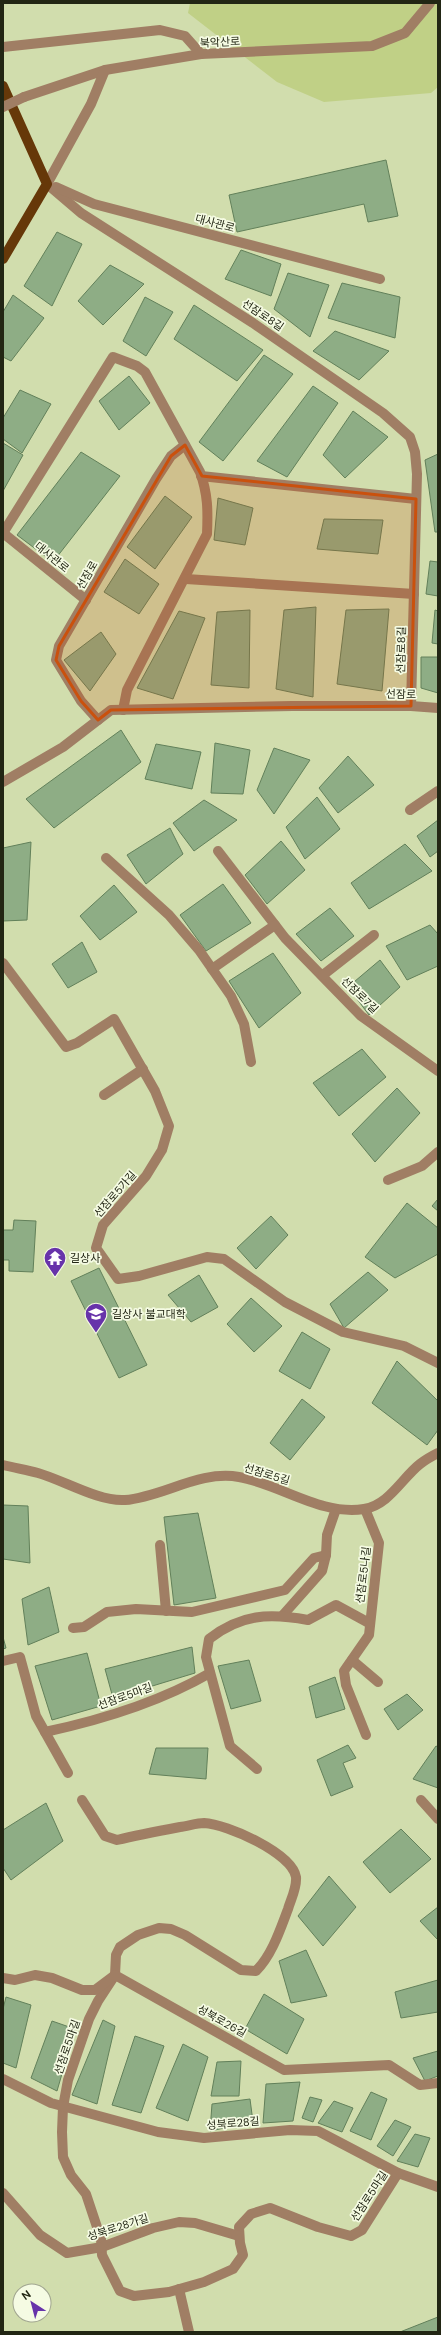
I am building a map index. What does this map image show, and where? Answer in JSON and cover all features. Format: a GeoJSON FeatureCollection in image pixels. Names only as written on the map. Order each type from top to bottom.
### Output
{"type":"FeatureCollection","features":[{"type":"Feature","properties":{"kind":"main road"},"geometry":{"type":"LineString","coordinates":[[3,86],[47,184],[3,259]]}},
{"type":"Feature","properties":{"kind":"street","name":"북악산로"},"geometry":{"type":"LineString","coordinates":[[3,107],[24,97],[105,70],[201,54],[372,46],[405,33],[430,3]]}},
{"type":"Feature","properties":{"kind":"street"},"geometry":{"type":"LineString","coordinates":[[3,47],[160,30],[185,36],[201,54]]}},
{"type":"Feature","properties":{"kind":"street"},"geometry":{"type":"LineString","coordinates":[[47,184],[91,104],[105,70]]}},
{"type":"Feature","properties":{"kind":"street","name":"대사관로"},"geometry":{"type":"LineString","coordinates":[[47,184],[94,204],[380,279]]}},
{"type":"Feature","properties":{"kind":"street","name":"선잠로8길"},"geometry":{"type":"LineString","coordinates":[[47,184],[81,213],[253,323],[383,413],[410,437],[415,452],[416,499],[411,706]]}},
{"type":"Feature","properties":{"kind":"street","name":"대사관로"},"geometry":{"type":"LineString","coordinates":[[86,600],[3,533],[113,357],[138,366],[145,372],[185,445]]}},
{"type":"Feature","properties":{"kind":"street"},"geometry":{"type":"LineString","coordinates":[[123,710],[127,690],[186,578],[207,534],[209,506],[206,488],[185,445]]}},
{"type":"Feature","properties":{"kind":"street","name":"선잠로"},"geometry":{"type":"LineString","coordinates":[[98,720],[81,701],[56,660],[60,646],[156,479],[171,456],[185,445]]}},
{"type":"Feature","properties":{"kind":"street"},"geometry":{"type":"LineString","coordinates":[[201,476],[416,499]]}},
{"type":"Feature","properties":{"kind":"street"},"geometry":{"type":"LineString","coordinates":[[186,578],[414,594]]}},
{"type":"Feature","properties":{"kind":"street","name":"선잠로"},"geometry":{"type":"LineString","coordinates":[[3,782],[63,747],[111,710],[411,706],[438,708]]}},
{"type":"Feature","properties":{"kind":"street"},"geometry":{"type":"LineString","coordinates":[[410,810],[438,791]]}},
{"type":"Feature","properties":{"kind":"street","name":"선잠로7길"},"geometry":{"type":"LineString","coordinates":[[218,851],[285,938],[361,1016],[438,1071]]}},
{"type":"Feature","properties":{"kind":"street"},"geometry":{"type":"LineString","coordinates":[[106,858],[169,915],[212,968],[232,996],[244,1024],[251,1062]]}},
{"type":"Feature","properties":{"kind":"street"},"geometry":{"type":"LineString","coordinates":[[212,968],[275,925]]}},
{"type":"Feature","properties":{"kind":"street"},"geometry":{"type":"LineString","coordinates":[[322,975],[374,935]]}},
{"type":"Feature","properties":{"kind":"street","name":"선잠로5가길"},"geometry":{"type":"LineString","coordinates":[[3,964],[66,1047],[77,1043],[114,1019],[155,1091],[169,1126],[162,1150],[146,1176],[103,1225],[96,1248],[118,1279],[139,1276],[207,1257],[224,1259],[286,1302],[343,1332],[404,1346],[438,1363]]}},
{"type":"Feature","properties":{"kind":"street"},"geometry":{"type":"LineString","coordinates":[[104,1094],[143,1069]]}},
{"type":"Feature","properties":{"kind":"street"},"geometry":{"type":"LineString","coordinates":[[388,1180],[422,1166],[438,1152]]}},
{"type":"Feature","properties":{"kind":"street"},"geometry":{"type":"LineString","coordinates":[[365,1509],[389,1496],[420,1464],[438,1453]]}},
{"type":"Feature","properties":{"kind":"street","name":"선잠로5길"},"geometry":{"type":"LineString","coordinates":[[3,1465],[39,1473],[87,1493],[123,1500],[147,1497],[175,1485],[208,1477],[238,1476],[336,1508],[365,1509]]}},
{"type":"Feature","properties":{"kind":"street"},"geometry":{"type":"LineString","coordinates":[[257,1769],[230,1746],[206,1657],[208,1639],[226,1626],[257,1617],[283,1615],[322,1571],[326,1555],[327,1536],[336,1508]]}},
{"type":"Feature","properties":{"kind":"street","name":"선잠로5나길"},"geometry":{"type":"LineString","coordinates":[[365,1509],[379,1543],[369,1623],[369,1635],[344,1671],[346,1685],[366,1735]]}},
{"type":"Feature","properties":{"kind":"street"},"geometry":{"type":"LineString","coordinates":[[160,1545],[166,1611]]}},
{"type":"Feature","properties":{"kind":"street"},"geometry":{"type":"LineString","coordinates":[[73,1628],[84,1627],[108,1612],[136,1609],[192,1612],[286,1590],[314,1558],[326,1555]]}},
{"type":"Feature","properties":{"kind":"street","name":"선잠로5나길"},"geometry":{"type":"LineString","coordinates":[[283,1615],[308,1620],[336,1606],[369,1623]]}},
{"type":"Feature","properties":{"kind":"street"},"geometry":{"type":"LineString","coordinates":[[3,1661],[20,1657],[36,1716],[68,1773]]}},
{"type":"Feature","properties":{"kind":"street"},"geometry":{"type":"LineString","coordinates":[[352,1660],[378,1682]]}},
{"type":"Feature","properties":{"kind":"street","name":"선잠로5마길"},"geometry":{"type":"LineString","coordinates":[[46,1732],[80,1725],[151,1700],[191,1684],[210,1673]]}},
{"type":"Feature","properties":{"kind":"street"},"geometry":{"type":"LineString","coordinates":[[3,1978],[15,1980],[35,1975],[52,1978],[82,1990],[95,1990],[115,1975],[116,1955],[120,1947],[138,1935],[159,1928],[170,1929],[185,1935],[241,1970],[256,1971],[265,1962],[279,1931],[296,1888],[296,1876],[290,1864],[265,1846],[236,1831],[219,1825],[204,1823],[117,1840],[105,1836],[82,1800]]}},
{"type":"Feature","properties":{"kind":"street"},"geometry":{"type":"LineString","coordinates":[[421,1800],[438,1819]]}},
{"type":"Feature","properties":{"kind":"street","name":"선잠로5마길"},"geometry":{"type":"LineString","coordinates":[[115,1975],[98,2001],[89,2019],[68,2080],[63,2107],[63,2157],[70,2175],[86,2194],[102,2248],[102,2255],[120,2291],[134,2296],[179,2289],[204,2282],[233,2269],[243,2255],[239,2227],[251,2214],[270,2208],[318,2227],[351,2236],[362,2230],[398,2173]]}},
{"type":"Feature","properties":{"kind":"street","name":"성북로26길"},"geometry":{"type":"LineString","coordinates":[[115,1975],[284,2070],[389,2065],[420,2085],[438,2083]]}},
{"type":"Feature","properties":{"kind":"street","name":"성북로28길"},"geometry":{"type":"LineString","coordinates":[[3,2079],[63,2107],[158,2132],[204,2138],[290,2130],[318,2131],[398,2173],[438,2187]]}},
{"type":"Feature","properties":{"kind":"street","name":"성북로28가길"},"geometry":{"type":"LineString","coordinates":[[3,2193],[40,2234],[67,2253],[102,2248],[153,2228],[179,2222],[195,2223],[240,2236]]}},
{"type":"Feature","properties":{"kind":"street"},"geometry":{"type":"LineString","coordinates":[[179,2289],[189,2332]]}},
{"type":"Feature","properties":{"kind":"highlighted area"},"geometry":{"type":"Polygon","coordinates":[[[185,445],[202,476],[416,499],[411,706],[111,710],[98,720],[81,701],[56,660],[59,646],[171,456],[185,445]]]}},
{"type":"Feature","properties":{"kind":"green space"},"geometry":{"type":"Polygon","coordinates":[[[190,3],[438,3],[438,87],[431,93],[324,102],[277,82],[188,13],[190,3]]]}},
{"type":"Feature","properties":{"kind":"building"},"geometry":{"type":"Polygon","coordinates":[[[386,160],[398,216],[368,222],[364,204],[237,232],[229,195],[386,160]]]}},
{"type":"Feature","properties":{"kind":"building"},"geometry":{"type":"Polygon","coordinates":[[[57,232],[82,244],[52,306],[24,286],[57,232]]]}},
{"type":"Feature","properties":{"kind":"building"},"geometry":{"type":"Polygon","coordinates":[[[241,250],[281,264],[271,296],[225,279],[241,250]]]}},
{"type":"Feature","properties":{"kind":"building"},"geometry":{"type":"Polygon","coordinates":[[[110,265],[144,284],[103,325],[78,301],[110,265]]]}},
{"type":"Feature","properties":{"kind":"building"},"geometry":{"type":"Polygon","coordinates":[[[288,273],[329,285],[310,337],[274,309],[288,273]]]}},
{"type":"Feature","properties":{"kind":"building"},"geometry":{"type":"Polygon","coordinates":[[[342,283],[400,297],[395,338],[328,318],[342,283]]]}},
{"type":"Feature","properties":{"kind":"building"},"geometry":{"type":"Polygon","coordinates":[[[13,295],[44,318],[11,361],[3,357],[3,312],[13,295]]]}},
{"type":"Feature","properties":{"kind":"building"},"geometry":{"type":"Polygon","coordinates":[[[145,297],[173,312],[146,356],[123,341],[145,297]]]}},
{"type":"Feature","properties":{"kind":"building"},"geometry":{"type":"Polygon","coordinates":[[[194,305],[263,350],[237,381],[174,339],[194,305]]]}},
{"type":"Feature","properties":{"kind":"building"},"geometry":{"type":"Polygon","coordinates":[[[335,331],[389,351],[359,380],[313,351],[335,331]]]}},
{"type":"Feature","properties":{"kind":"building"},"geometry":{"type":"Polygon","coordinates":[[[264,355],[293,374],[223,461],[199,442],[264,355]]]}},
{"type":"Feature","properties":{"kind":"building"},"geometry":{"type":"Polygon","coordinates":[[[129,376],[150,403],[119,430],[99,401],[129,376]]]}},
{"type":"Feature","properties":{"kind":"building"},"geometry":{"type":"Polygon","coordinates":[[[313,386],[338,403],[287,477],[257,461],[313,386]]]}},
{"type":"Feature","properties":{"kind":"building"},"geometry":{"type":"Polygon","coordinates":[[[20,390],[51,404],[22,453],[3,439],[3,418],[20,390]]]}},
{"type":"Feature","properties":{"kind":"building"},"geometry":{"type":"Polygon","coordinates":[[[353,411],[388,437],[345,478],[323,455],[353,411]]]}},
{"type":"Feature","properties":{"kind":"building"},"geometry":{"type":"Polygon","coordinates":[[[3,443],[23,455],[3,491],[3,443]]]}},
{"type":"Feature","properties":{"kind":"building"},"geometry":{"type":"Polygon","coordinates":[[[81,452],[120,476],[53,562],[17,535],[81,452]]]}},
{"type":"Feature","properties":{"kind":"building"},"geometry":{"type":"Polygon","coordinates":[[[438,454],[438,532],[435,532],[425,460],[438,454]]]}},
{"type":"Feature","properties":{"kind":"building"},"geometry":{"type":"Polygon","coordinates":[[[165,496],[192,517],[155,569],[127,547],[165,496]]]}},
{"type":"Feature","properties":{"kind":"building"},"geometry":{"type":"Polygon","coordinates":[[[218,498],[253,508],[245,545],[214,540],[218,498]]]}},
{"type":"Feature","properties":{"kind":"building"},"geometry":{"type":"Polygon","coordinates":[[[324,519],[383,520],[378,554],[317,549],[324,519]]]}},
{"type":"Feature","properties":{"kind":"building"},"geometry":{"type":"Polygon","coordinates":[[[125,559],[159,584],[139,614],[104,592],[125,559]]]}},
{"type":"Feature","properties":{"kind":"building"},"geometry":{"type":"Polygon","coordinates":[[[430,561],[438,562],[438,596],[426,594],[430,561]]]}},
{"type":"Feature","properties":{"kind":"building"},"geometry":{"type":"Polygon","coordinates":[[[316,607],[313,697],[276,689],[284,610],[316,607]]]}},
{"type":"Feature","properties":{"kind":"building"},"geometry":{"type":"Polygon","coordinates":[[[389,609],[382,691],[337,684],[346,610],[389,609]]]}},
{"type":"Feature","properties":{"kind":"building"},"geometry":{"type":"Polygon","coordinates":[[[250,610],[249,688],[211,685],[217,612],[250,610]]]}},
{"type":"Feature","properties":{"kind":"building"},"geometry":{"type":"Polygon","coordinates":[[[435,610],[438,611],[438,644],[432,643],[435,610]]]}},
{"type":"Feature","properties":{"kind":"building"},"geometry":{"type":"Polygon","coordinates":[[[179,611],[205,618],[173,699],[137,688],[179,611]]]}},
{"type":"Feature","properties":{"kind":"building"},"geometry":{"type":"Polygon","coordinates":[[[101,632],[116,654],[90,691],[64,660],[101,632]]]}},
{"type":"Feature","properties":{"kind":"building"},"geometry":{"type":"Polygon","coordinates":[[[421,657],[438,657],[438,693],[421,688],[421,657]]]}},
{"type":"Feature","properties":{"kind":"building"},"geometry":{"type":"Polygon","coordinates":[[[121,730],[141,762],[54,828],[26,799],[121,730]]]}},
{"type":"Feature","properties":{"kind":"building"},"geometry":{"type":"Polygon","coordinates":[[[215,743],[250,750],[243,794],[211,793],[215,743]]]}},
{"type":"Feature","properties":{"kind":"building"},"geometry":{"type":"Polygon","coordinates":[[[156,744],[201,752],[192,789],[145,779],[156,744]]]}},
{"type":"Feature","properties":{"kind":"building"},"geometry":{"type":"Polygon","coordinates":[[[274,748],[310,760],[274,814],[257,790],[274,748]]]}},
{"type":"Feature","properties":{"kind":"building"},"geometry":{"type":"Polygon","coordinates":[[[348,756],[374,785],[338,813],[319,788],[348,756]]]}},
{"type":"Feature","properties":{"kind":"building"},"geometry":{"type":"Polygon","coordinates":[[[317,797],[340,829],[305,859],[286,827],[317,797]]]}},
{"type":"Feature","properties":{"kind":"building"},"geometry":{"type":"Polygon","coordinates":[[[204,800],[237,820],[194,851],[173,823],[204,800]]]}},
{"type":"Feature","properties":{"kind":"building"},"geometry":{"type":"Polygon","coordinates":[[[438,820],[438,851],[430,857],[417,836],[438,820]]]}},
{"type":"Feature","properties":{"kind":"building"},"geometry":{"type":"Polygon","coordinates":[[[170,828],[183,854],[146,884],[127,855],[170,828]]]}},
{"type":"Feature","properties":{"kind":"building"},"geometry":{"type":"Polygon","coordinates":[[[281,841],[305,870],[267,904],[245,875],[281,841]]]}},
{"type":"Feature","properties":{"kind":"building"},"geometry":{"type":"Polygon","coordinates":[[[31,842],[27,920],[3,921],[3,848],[31,842]]]}},
{"type":"Feature","properties":{"kind":"building"},"geometry":{"type":"Polygon","coordinates":[[[405,844],[432,871],[369,909],[351,883],[405,844]]]}},
{"type":"Feature","properties":{"kind":"building"},"geometry":{"type":"Polygon","coordinates":[[[223,884],[251,923],[206,951],[180,915],[223,884]]]}},
{"type":"Feature","properties":{"kind":"building"},"geometry":{"type":"Polygon","coordinates":[[[114,885],[137,912],[100,940],[80,916],[114,885]]]}},
{"type":"Feature","properties":{"kind":"building"},"geometry":{"type":"Polygon","coordinates":[[[330,908],[354,936],[321,961],[296,934],[330,908]]]}},
{"type":"Feature","properties":{"kind":"building"},"geometry":{"type":"Polygon","coordinates":[[[430,925],[438,934],[438,966],[407,980],[386,946],[430,925]]]}},
{"type":"Feature","properties":{"kind":"building"},"geometry":{"type":"Polygon","coordinates":[[[82,942],[97,972],[68,988],[52,964],[82,942]]]}},
{"type":"Feature","properties":{"kind":"building"},"geometry":{"type":"Polygon","coordinates":[[[273,953],[301,993],[259,1028],[229,981],[273,953]]]}},
{"type":"Feature","properties":{"kind":"building"},"geometry":{"type":"Polygon","coordinates":[[[380,960],[400,987],[369,1015],[348,987],[380,960]]]}},
{"type":"Feature","properties":{"kind":"building"},"geometry":{"type":"Polygon","coordinates":[[[362,1049],[386,1077],[339,1116],[313,1083],[362,1049]]]}},
{"type":"Feature","properties":{"kind":"building"},"geometry":{"type":"Polygon","coordinates":[[[397,1088],[420,1113],[375,1162],[352,1134],[397,1088]]]}},
{"type":"Feature","properties":{"kind":"building"},"geometry":{"type":"Polygon","coordinates":[[[438,1199],[438,1211],[432,1206],[438,1199]]]}},
{"type":"Feature","properties":{"kind":"building"},"geometry":{"type":"Polygon","coordinates":[[[407,1203],[438,1228],[438,1254],[395,1278],[365,1257],[407,1203]]]}},
{"type":"Feature","properties":{"kind":"building"},"geometry":{"type":"Polygon","coordinates":[[[271,1216],[288,1235],[256,1269],[237,1248],[271,1216]]]}},
{"type":"Feature","properties":{"kind":"building"},"geometry":{"type":"Polygon","coordinates":[[[14,1220],[36,1221],[33,1272],[9,1271],[9,1260],[3,1260],[3,1230],[13,1230],[14,1220]]]}},
{"type":"Feature","properties":{"kind":"building"},"geometry":{"type":"Polygon","coordinates":[[[99,1268],[147,1365],[119,1378],[71,1281],[99,1268]]]}},
{"type":"Feature","properties":{"kind":"building"},"geometry":{"type":"Polygon","coordinates":[[[368,1272],[388,1290],[344,1328],[330,1304],[368,1272]]]}},
{"type":"Feature","properties":{"kind":"building"},"geometry":{"type":"Polygon","coordinates":[[[199,1275],[218,1307],[191,1322],[168,1295],[199,1275]]]}},
{"type":"Feature","properties":{"kind":"building"},"geometry":{"type":"Polygon","coordinates":[[[251,1298],[282,1326],[254,1352],[227,1324],[251,1298]]]}},
{"type":"Feature","properties":{"kind":"building"},"geometry":{"type":"Polygon","coordinates":[[[302,1332],[330,1349],[310,1389],[279,1371],[302,1332]]]}},
{"type":"Feature","properties":{"kind":"building"},"geometry":{"type":"Polygon","coordinates":[[[397,1361],[438,1401],[438,1430],[427,1445],[372,1403],[397,1361]]]}},
{"type":"Feature","properties":{"kind":"building"},"geometry":{"type":"Polygon","coordinates":[[[302,1399],[325,1417],[290,1460],[270,1443],[302,1399]]]}},
{"type":"Feature","properties":{"kind":"building"},"geometry":{"type":"Polygon","coordinates":[[[3,1505],[28,1506],[30,1563],[3,1559],[3,1505]]]}},
{"type":"Feature","properties":{"kind":"building"},"geometry":{"type":"Polygon","coordinates":[[[198,1513],[216,1598],[174,1605],[164,1517],[198,1513]]]}},
{"type":"Feature","properties":{"kind":"building"},"geometry":{"type":"Polygon","coordinates":[[[49,1587],[59,1632],[28,1645],[22,1599],[49,1587]]]}},
{"type":"Feature","properties":{"kind":"building"},"geometry":{"type":"Polygon","coordinates":[[[3,1637],[6,1648],[3,1649],[3,1637]]]}},
{"type":"Feature","properties":{"kind":"building"},"geometry":{"type":"Polygon","coordinates":[[[192,1647],[195,1673],[113,1698],[105,1669],[192,1647]]]}},
{"type":"Feature","properties":{"kind":"building"},"geometry":{"type":"Polygon","coordinates":[[[87,1653],[101,1706],[52,1720],[35,1666],[87,1653]]]}},
{"type":"Feature","properties":{"kind":"building"},"geometry":{"type":"Polygon","coordinates":[[[249,1660],[261,1701],[231,1709],[218,1666],[249,1660]]]}},
{"type":"Feature","properties":{"kind":"building"},"geometry":{"type":"Polygon","coordinates":[[[335,1677],[345,1709],[316,1718],[309,1687],[335,1677]]]}},
{"type":"Feature","properties":{"kind":"building"},"geometry":{"type":"Polygon","coordinates":[[[407,1694],[423,1710],[398,1730],[384,1709],[407,1694]]]}},
{"type":"Feature","properties":{"kind":"building"},"geometry":{"type":"Polygon","coordinates":[[[348,1745],[356,1758],[343,1763],[353,1787],[331,1796],[317,1760],[348,1745]]]}},
{"type":"Feature","properties":{"kind":"building"},"geometry":{"type":"Polygon","coordinates":[[[436,1746],[438,1747],[438,1788],[413,1779],[436,1746]]]}},
{"type":"Feature","properties":{"kind":"building"},"geometry":{"type":"Polygon","coordinates":[[[156,1748],[208,1748],[206,1779],[149,1774],[156,1748]]]}},
{"type":"Feature","properties":{"kind":"building"},"geometry":{"type":"Polygon","coordinates":[[[46,1803],[63,1841],[11,1880],[3,1868],[3,1830],[46,1803]]]}},
{"type":"Feature","properties":{"kind":"building"},"geometry":{"type":"Polygon","coordinates":[[[401,1829],[431,1859],[390,1893],[363,1862],[401,1829]]]}},
{"type":"Feature","properties":{"kind":"building"},"geometry":{"type":"Polygon","coordinates":[[[329,1876],[356,1907],[323,1946],[298,1916],[329,1876]]]}},
{"type":"Feature","properties":{"kind":"building"},"geometry":{"type":"Polygon","coordinates":[[[438,1907],[438,1940],[420,1921],[438,1907]]]}},
{"type":"Feature","properties":{"kind":"building"},"geometry":{"type":"Polygon","coordinates":[[[306,1950],[327,1996],[291,2003],[279,1961],[306,1950]]]}},
{"type":"Feature","properties":{"kind":"building"},"geometry":{"type":"Polygon","coordinates":[[[438,1980],[438,2012],[401,2018],[395,1992],[438,1980]]]}},
{"type":"Feature","properties":{"kind":"building"},"geometry":{"type":"Polygon","coordinates":[[[264,1994],[304,2019],[287,2054],[245,2029],[264,1994]]]}},
{"type":"Feature","properties":{"kind":"building"},"geometry":{"type":"Polygon","coordinates":[[[6,1997],[31,2005],[16,2068],[3,2063],[3,2009],[6,1997]]]}},
{"type":"Feature","properties":{"kind":"building"},"geometry":{"type":"Polygon","coordinates":[[[103,2020],[115,2026],[97,2104],[72,2095],[103,2020]]]}},
{"type":"Feature","properties":{"kind":"building"},"geometry":{"type":"Polygon","coordinates":[[[52,2021],[75,2029],[57,2091],[31,2078],[52,2021]]]}},
{"type":"Feature","properties":{"kind":"building"},"geometry":{"type":"Polygon","coordinates":[[[135,2036],[164,2046],[141,2113],[112,2105],[135,2036]]]}},
{"type":"Feature","properties":{"kind":"building"},"geometry":{"type":"Polygon","coordinates":[[[183,2044],[208,2057],[188,2121],[156,2108],[183,2044]]]}},
{"type":"Feature","properties":{"kind":"building"},"geometry":{"type":"Polygon","coordinates":[[[438,2051],[438,2076],[425,2081],[413,2058],[438,2051]]]}},
{"type":"Feature","properties":{"kind":"building"},"geometry":{"type":"Polygon","coordinates":[[[241,2061],[239,2096],[211,2096],[217,2062],[241,2061]]]}},
{"type":"Feature","properties":{"kind":"building"},"geometry":{"type":"Polygon","coordinates":[[[300,2082],[293,2121],[263,2123],[266,2084],[300,2082]]]}},
{"type":"Feature","properties":{"kind":"building"},"geometry":{"type":"Polygon","coordinates":[[[371,2092],[387,2099],[371,2140],[350,2131],[371,2092]]]}},
{"type":"Feature","properties":{"kind":"building"},"geometry":{"type":"Polygon","coordinates":[[[310,2097],[322,2100],[313,2122],[302,2118],[310,2097]]]}},
{"type":"Feature","properties":{"kind":"building"},"geometry":{"type":"Polygon","coordinates":[[[250,2099],[253,2122],[210,2131],[212,2104],[250,2099]]]}},
{"type":"Feature","properties":{"kind":"building"},"geometry":{"type":"Polygon","coordinates":[[[334,2101],[353,2108],[342,2132],[318,2123],[334,2101]]]}},
{"type":"Feature","properties":{"kind":"building"},"geometry":{"type":"Polygon","coordinates":[[[395,2120],[411,2127],[393,2156],[377,2146],[395,2120]]]}},
{"type":"Feature","properties":{"kind":"building"},"geometry":{"type":"Polygon","coordinates":[[[415,2134],[430,2138],[418,2167],[397,2161],[415,2134]]]}},
{"type":"Feature","properties":{"kind":"building"},"geometry":{"type":"Polygon","coordinates":[[[438,2317],[438,2332],[400,2332],[438,2317]]]}},
{"type":"Feature","properties":{"kind":"place","name":"길상사"},"geometry":{"type":"Point","coordinates":[55,1278]}},
{"type":"Feature","properties":{"kind":"place","name":"길상사 불교대학"},"geometry":{"type":"Point","coordinates":[96,1334]}}]}
